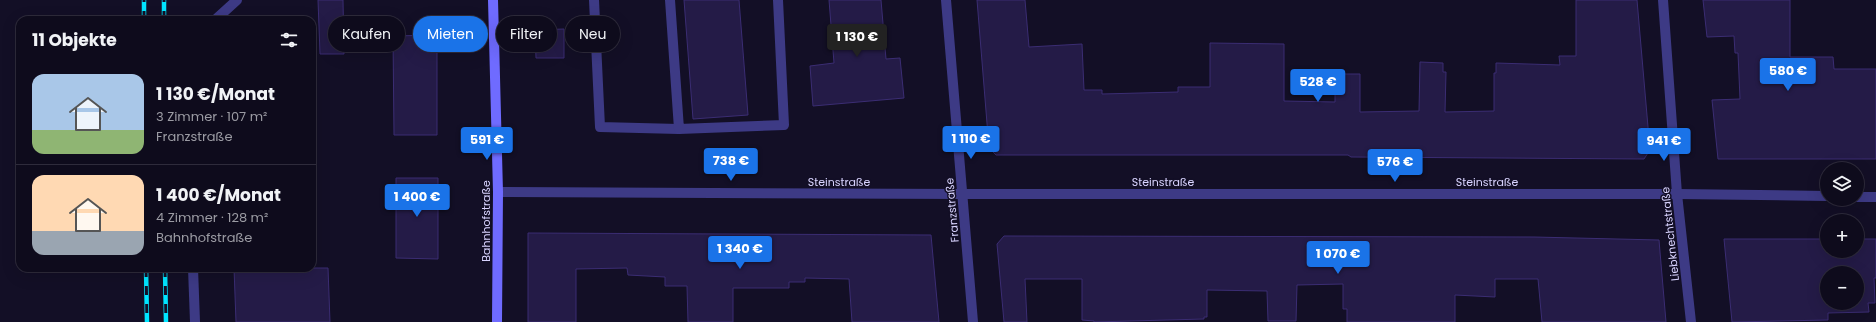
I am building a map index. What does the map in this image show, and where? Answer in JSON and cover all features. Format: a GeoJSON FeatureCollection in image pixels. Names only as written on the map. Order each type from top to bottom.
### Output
{"type":"FeatureCollection","features":[{"type":"Feature","properties":{"kind":"main road","name":"Bahnhofstraße"},"geometry":{"type":"LineString","coordinates":[[493,0],[498,192],[497,322]]}},
{"type":"Feature","properties":{"kind":"street"},"geometry":{"type":"LineString","coordinates":[[219,16],[237,0]]}},
{"type":"Feature","properties":{"kind":"street"},"geometry":{"type":"LineString","coordinates":[[594,0],[600,127],[680,129],[784,125],[778,0]]}},
{"type":"Feature","properties":{"kind":"street"},"geometry":{"type":"LineString","coordinates":[[670,0],[680,129]]}},
{"type":"Feature","properties":{"kind":"street","name":"Franzstraße"},"geometry":{"type":"LineString","coordinates":[[946,0],[973,322]]}},
{"type":"Feature","properties":{"kind":"street","name":"Liebknechtstraße"},"geometry":{"type":"LineString","coordinates":[[1663,0],[1677,194],[1690,322]]}},
{"type":"Feature","properties":{"kind":"street","name":"Steinstraße"},"geometry":{"type":"LineString","coordinates":[[498,192],[963,194],[1677,194],[1820,196]]}},
{"type":"Feature","properties":{"kind":"street"},"geometry":{"type":"LineString","coordinates":[[1864,197],[1876,197]]}},
{"type":"Feature","properties":{"kind":"street"},"geometry":{"type":"LineString","coordinates":[[193,272],[195,322]]}},
{"type":"Feature","properties":{"kind":"building"},"geometry":{"type":"Polygon","coordinates":[[[318,0],[343,0],[343,16],[328,16],[328,52],[344,52],[344,54],[320,54],[318,0]]]}},
{"type":"Feature","properties":{"kind":"building"},"geometry":{"type":"Polygon","coordinates":[[[684,0],[739,0],[748,115],[693,119],[684,0]]]}},
{"type":"Feature","properties":{"kind":"building"},"geometry":{"type":"Polygon","coordinates":[[[829,0],[881,0],[886,59],[900,58],[904,98],[813,106],[810,66],[834,63],[829,0]]]}},
{"type":"Feature","properties":{"kind":"building"},"geometry":{"type":"Polygon","coordinates":[[[977,0],[1025,0],[1029,47],[1082,44],[1084,90],[1102,90],[1102,94],[1178,92],[1178,87],[1210,87],[1210,43],[1284,44],[1284,101],[1335,102],[1335,74],[1360,74],[1360,112],[1419,111],[1420,62],[1443,63],[1443,72],[1446,72],[1445,112],[1494,111],[1494,73],[1496,73],[1496,63],[1560,65],[1559,56],[1576,56],[1576,0],[1637,0],[1650,150],[1644,159],[1351,157],[1348,155],[996,155],[989,148],[977,0]]]}},
{"type":"Feature","properties":{"kind":"building"},"geometry":{"type":"Polygon","coordinates":[[[1703,0],[1790,0],[1790,57],[1833,57],[1834,69],[1876,69],[1876,159],[1718,159],[1712,100],[1740,99],[1738,53],[1735,53],[1734,36],[1707,37],[1703,0]]]}},
{"type":"Feature","properties":{"kind":"building"},"geometry":{"type":"Polygon","coordinates":[[[557,29],[564,29],[564,58],[536,58],[536,52],[557,52],[557,29]]]}},
{"type":"Feature","properties":{"kind":"building"},"geometry":{"type":"Polygon","coordinates":[[[405,36],[413,36],[413,52],[437,52],[437,135],[394,135],[393,52],[405,52],[405,36]]]}},
{"type":"Feature","properties":{"kind":"building"},"geometry":{"type":"Polygon","coordinates":[[[396,178],[438,178],[438,259],[396,258],[396,178]]]}},
{"type":"Feature","properties":{"kind":"building"},"geometry":{"type":"Polygon","coordinates":[[[528,233],[931,235],[939,322],[852,322],[849,279],[805,278],[805,282],[789,282],[789,288],[733,288],[733,322],[688,322],[687,286],[665,286],[665,277],[628,275],[627,268],[576,269],[576,322],[528,322],[528,233]]]}},
{"type":"Feature","properties":{"kind":"building"},"geometry":{"type":"Polygon","coordinates":[[[1004,236],[1534,237],[1659,240],[1666,322],[1542,322],[1538,279],[1495,279],[1495,297],[1455,295],[1455,322],[1347,322],[1347,309],[1343,309],[1343,284],[1297,285],[1296,321],[1268,321],[1267,291],[1207,290],[1207,317],[1204,317],[1204,319],[1094,322],[1082,320],[1082,279],[1025,279],[1027,322],[1004,322],[997,244],[1004,236]]]}},
{"type":"Feature","properties":{"kind":"building"},"geometry":{"type":"Polygon","coordinates":[[[1724,239],[1820,239],[1820,258],[1864,258],[1864,239],[1876,239],[1876,278],[1874,278],[1875,303],[1868,303],[1869,312],[1828,313],[1828,320],[1732,322],[1724,239]]]}},
{"type":"Feature","properties":{"kind":"building"},"geometry":{"type":"Polygon","coordinates":[[[316,268],[328,268],[330,322],[236,322],[234,272],[316,272],[316,268]]]}},
{"type":"Feature","properties":{"kind":"railway"},"geometry":{"type":"LineString","coordinates":[[144,0],[144,16]]}},
{"type":"Feature","properties":{"kind":"railway"},"geometry":{"type":"LineString","coordinates":[[164,0],[164,16]]}},
{"type":"Feature","properties":{"kind":"railway"},"geometry":{"type":"LineString","coordinates":[[146,272],[147,322]]}},
{"type":"Feature","properties":{"kind":"railway"},"geometry":{"type":"LineString","coordinates":[[165,272],[166,322]]}}]}
